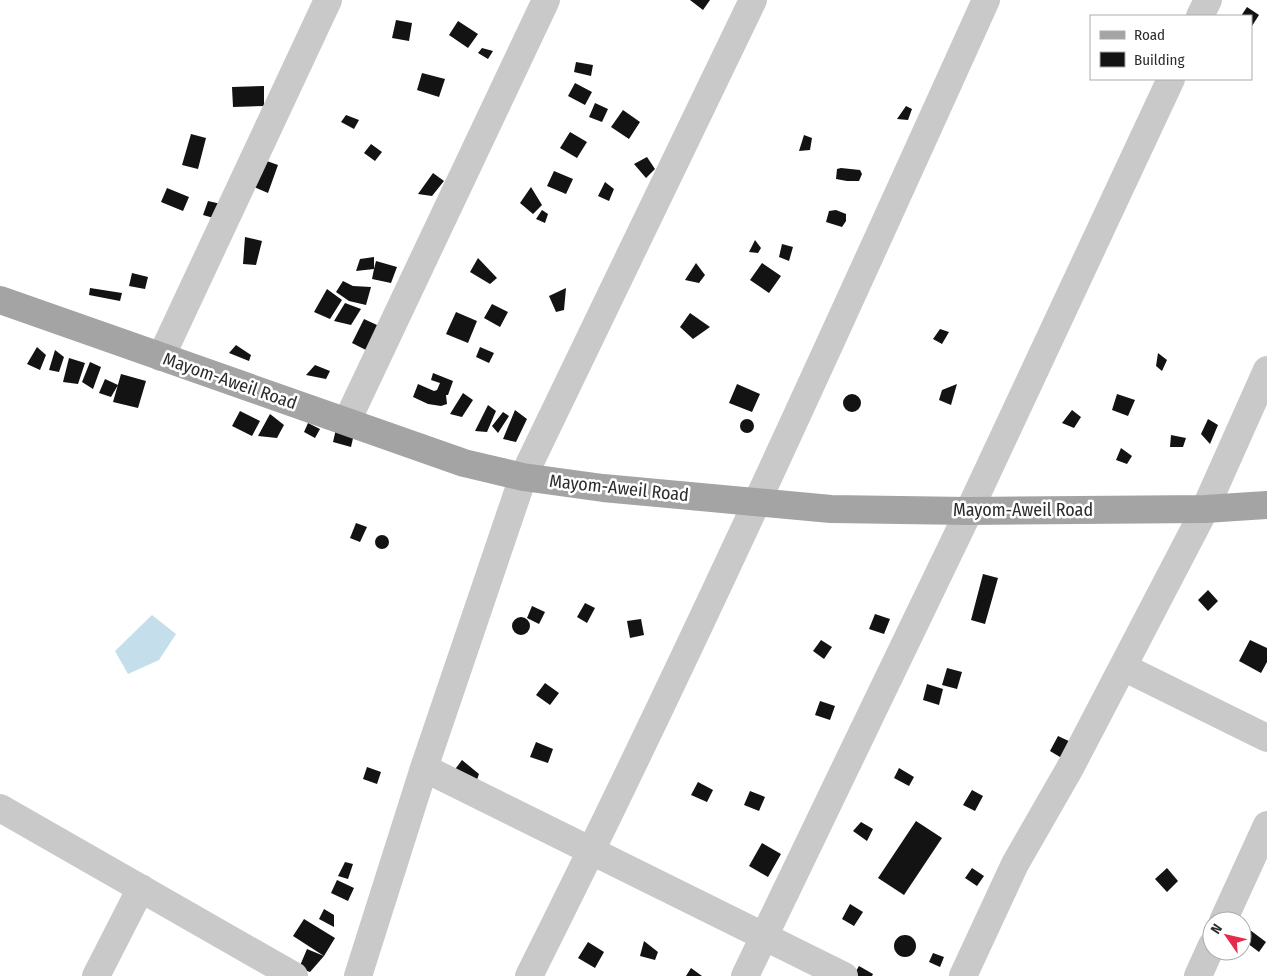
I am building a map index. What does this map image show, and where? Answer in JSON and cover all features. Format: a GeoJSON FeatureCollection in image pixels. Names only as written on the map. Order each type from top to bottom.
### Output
{"type":"FeatureCollection","features":[{"type":"Feature","properties":{"kind":"main road","name":"Mayom-Aweil Road"},"geometry":{"type":"LineString","coordinates":[[0,300],[464,463],[523,477],[602,488],[830,509],[969,511],[1205,510],[1267,505]]}},
{"type":"Feature","properties":{"kind":"street"},"geometry":{"type":"LineString","coordinates":[[161,357],[328,0]]}},
{"type":"Feature","properties":{"kind":"street"},"geometry":{"type":"LineString","coordinates":[[347,421],[546,0]]}},
{"type":"Feature","properties":{"kind":"street"},"geometry":{"type":"LineString","coordinates":[[358,976],[424,768],[523,477],[753,0]]}},
{"type":"Feature","properties":{"kind":"street"},"geometry":{"type":"LineString","coordinates":[[529,976],[592,851],[758,502],[986,0]]}},
{"type":"Feature","properties":{"kind":"street"},"geometry":{"type":"LineString","coordinates":[[1200,15],[1208,0]]}},
{"type":"Feature","properties":{"kind":"street"},"geometry":{"type":"LineString","coordinates":[[745,976],[969,511],[1171,80]]}},
{"type":"Feature","properties":{"kind":"street"},"geometry":{"type":"LineString","coordinates":[[963,976],[1015,864],[1070,768],[1205,510],[1267,370]]}},
{"type":"Feature","properties":{"kind":"street"},"geometry":{"type":"LineString","coordinates":[[1123,667],[1267,738]]}},
{"type":"Feature","properties":{"kind":"street"},"geometry":{"type":"LineString","coordinates":[[424,768],[844,976]]}},
{"type":"Feature","properties":{"kind":"street"},"geometry":{"type":"LineString","coordinates":[[0,808],[294,976]]}},
{"type":"Feature","properties":{"kind":"street"},"geometry":{"type":"LineString","coordinates":[[1228,911],[1267,825]]}},
{"type":"Feature","properties":{"kind":"street"},"geometry":{"type":"LineString","coordinates":[[96,976],[140,888]]}},
{"type":"Feature","properties":{"kind":"street"},"geometry":{"type":"LineString","coordinates":[[1198,976],[1205,961]]}},
{"type":"Feature","properties":{"kind":"water"},"geometry":{"type":"Polygon","coordinates":[[[152,615],[176,634],[159,660],[128,674],[115,651],[152,615]]]}},
{"type":"Feature","properties":{"kind":"building"},"geometry":{"type":"Polygon","coordinates":[[[690,0],[710,0],[703,10],[690,0]]]}},
{"type":"Feature","properties":{"kind":"building"},"geometry":{"type":"Polygon","coordinates":[[[1247,7],[1259,15],[1252,26],[1252,15],[1242,15],[1247,7]]]}},
{"type":"Feature","properties":{"kind":"building"},"geometry":{"type":"Polygon","coordinates":[[[396,20],[412,23],[409,41],[392,38],[396,20]]]}},
{"type":"Feature","properties":{"kind":"building"},"geometry":{"type":"Polygon","coordinates":[[[458,21],[478,34],[468,48],[449,35],[458,21]]]}},
{"type":"Feature","properties":{"kind":"building"},"geometry":{"type":"Polygon","coordinates":[[[482,48],[493,51],[488,59],[478,53],[482,48]]]}},
{"type":"Feature","properties":{"kind":"building"},"geometry":{"type":"Polygon","coordinates":[[[576,62],[593,65],[591,76],[574,72],[576,62]]]}},
{"type":"Feature","properties":{"kind":"building"},"geometry":{"type":"Polygon","coordinates":[[[422,73],[445,79],[439,97],[417,90],[422,73]]]}},
{"type":"Feature","properties":{"kind":"building"},"geometry":{"type":"Polygon","coordinates":[[[575,83],[592,92],[585,105],[568,96],[575,83]]]}},
{"type":"Feature","properties":{"kind":"building"},"geometry":{"type":"Polygon","coordinates":[[[264,86],[264,106],[233,107],[232,87],[264,86]]]}},
{"type":"Feature","properties":{"kind":"building"},"geometry":{"type":"Polygon","coordinates":[[[595,103],[608,109],[602,122],[589,117],[595,103]]]}},
{"type":"Feature","properties":{"kind":"building"},"geometry":{"type":"Polygon","coordinates":[[[906,106],[912,109],[908,120],[897,119],[906,106]]]}},
{"type":"Feature","properties":{"kind":"building"},"geometry":{"type":"Polygon","coordinates":[[[623,110],[640,122],[629,139],[611,127],[623,110]]]}},
{"type":"Feature","properties":{"kind":"building"},"geometry":{"type":"Polygon","coordinates":[[[346,115],[359,120],[354,129],[341,122],[346,115]]]}},
{"type":"Feature","properties":{"kind":"building"},"geometry":{"type":"Polygon","coordinates":[[[570,132],[587,142],[577,158],[560,148],[570,132]]]}},
{"type":"Feature","properties":{"kind":"building"},"geometry":{"type":"Polygon","coordinates":[[[191,134],[206,138],[198,169],[182,165],[191,134]]]}},
{"type":"Feature","properties":{"kind":"building"},"geometry":{"type":"Polygon","coordinates":[[[804,135],[812,138],[810,150],[799,151],[804,135]]]}},
{"type":"Feature","properties":{"kind":"building"},"geometry":{"type":"Polygon","coordinates":[[[371,144],[382,152],[375,161],[364,153],[371,144]]]}},
{"type":"Feature","properties":{"kind":"building"},"geometry":{"type":"Polygon","coordinates":[[[647,157],[655,169],[646,178],[634,164],[647,157]]]}},
{"type":"Feature","properties":{"kind":"building"},"geometry":{"type":"Polygon","coordinates":[[[264,160],[278,165],[268,193],[254,187],[264,160]]]}},
{"type":"Feature","properties":{"kind":"building"},"geometry":{"type":"Polygon","coordinates":[[[837,169],[860,170],[862,174],[859,181],[836,179],[837,169]]]}},
{"type":"Feature","properties":{"kind":"building"},"geometry":{"type":"Polygon","coordinates":[[[554,171],[573,179],[566,194],[547,186],[554,171]]]}},
{"type":"Feature","properties":{"kind":"building"},"geometry":{"type":"Polygon","coordinates":[[[433,173],[444,181],[432,196],[418,194],[433,173]]]}},
{"type":"Feature","properties":{"kind":"building"},"geometry":{"type":"Polygon","coordinates":[[[605,182],[614,189],[609,201],[598,196],[605,182]]]}},
{"type":"Feature","properties":{"kind":"building"},"geometry":{"type":"Polygon","coordinates":[[[531,187],[542,205],[533,214],[520,203],[531,187]]]}},
{"type":"Feature","properties":{"kind":"building"},"geometry":{"type":"Polygon","coordinates":[[[167,188],[189,197],[183,211],[161,202],[167,188]]]}},
{"type":"Feature","properties":{"kind":"building"},"geometry":{"type":"Polygon","coordinates":[[[208,201],[221,204],[217,219],[203,215],[208,201]]]}},
{"type":"Feature","properties":{"kind":"building"},"geometry":{"type":"Polygon","coordinates":[[[542,210],[548,214],[545,223],[536,219],[542,210]]]}},
{"type":"Feature","properties":{"kind":"building"},"geometry":{"type":"Polygon","coordinates":[[[836,210],[846,214],[846,221],[842,227],[826,222],[829,211],[836,210]]]}},
{"type":"Feature","properties":{"kind":"building"},"geometry":{"type":"Polygon","coordinates":[[[245,237],[262,241],[256,265],[243,264],[245,237]]]}},
{"type":"Feature","properties":{"kind":"building"},"geometry":{"type":"Polygon","coordinates":[[[755,240],[761,248],[758,253],[749,252],[755,240]]]}},
{"type":"Feature","properties":{"kind":"building"},"geometry":{"type":"Polygon","coordinates":[[[782,244],[793,247],[789,261],[779,257],[782,244]]]}},
{"type":"Feature","properties":{"kind":"building"},"geometry":{"type":"Polygon","coordinates":[[[374,257],[374,269],[356,271],[360,259],[374,257]]]}},
{"type":"Feature","properties":{"kind":"building"},"geometry":{"type":"Polygon","coordinates":[[[478,258],[497,278],[490,284],[470,272],[478,258]]]}},
{"type":"Feature","properties":{"kind":"building"},"geometry":{"type":"Polygon","coordinates":[[[376,261],[397,267],[391,283],[372,279],[376,261]]]}},
{"type":"Feature","properties":{"kind":"building"},"geometry":{"type":"Polygon","coordinates":[[[696,263],[705,275],[699,283],[685,280],[696,263]]]}},
{"type":"Feature","properties":{"kind":"building"},"geometry":{"type":"Polygon","coordinates":[[[762,263],[781,276],[769,293],[750,280],[762,263]]]}},
{"type":"Feature","properties":{"kind":"building"},"geometry":{"type":"Polygon","coordinates":[[[132,273],[148,277],[145,289],[129,286],[132,273]]]}},
{"type":"Feature","properties":{"kind":"building"},"geometry":{"type":"Polygon","coordinates":[[[343,281],[353,286],[371,287],[366,305],[349,301],[336,292],[343,281]]]}},
{"type":"Feature","properties":{"kind":"building"},"geometry":{"type":"Polygon","coordinates":[[[90,288],[122,293],[120,301],[89,295],[90,288]]]}},
{"type":"Feature","properties":{"kind":"building"},"geometry":{"type":"Polygon","coordinates":[[[566,288],[564,310],[556,312],[549,296],[566,288]]]}},
{"type":"Feature","properties":{"kind":"building"},"geometry":{"type":"Polygon","coordinates":[[[327,289],[342,300],[330,319],[314,312],[327,289]]]}},
{"type":"Feature","properties":{"kind":"building"},"geometry":{"type":"Polygon","coordinates":[[[345,303],[361,309],[351,325],[334,321],[345,303]]]}},
{"type":"Feature","properties":{"kind":"building"},"geometry":{"type":"Polygon","coordinates":[[[492,304],[508,312],[500,327],[484,318],[492,304]]]}},
{"type":"Feature","properties":{"kind":"building"},"geometry":{"type":"Polygon","coordinates":[[[456,312],[477,321],[468,343],[446,334],[456,312]]]}},
{"type":"Feature","properties":{"kind":"building"},"geometry":{"type":"Polygon","coordinates":[[[690,313],[710,327],[693,339],[680,327],[690,313]]]}},
{"type":"Feature","properties":{"kind":"building"},"geometry":{"type":"Polygon","coordinates":[[[364,319],[377,325],[380,357],[352,343],[364,319]]]}},
{"type":"Feature","properties":{"kind":"building"},"geometry":{"type":"Polygon","coordinates":[[[940,329],[949,332],[942,344],[933,339],[940,329]]]}},
{"type":"Feature","properties":{"kind":"building"},"geometry":{"type":"Polygon","coordinates":[[[236,345],[251,355],[249,361],[229,353],[236,345]]]}},
{"type":"Feature","properties":{"kind":"building"},"geometry":{"type":"Polygon","coordinates":[[[37,347],[46,355],[40,370],[27,364],[37,347]]]}},
{"type":"Feature","properties":{"kind":"building"},"geometry":{"type":"Polygon","coordinates":[[[480,347],[494,353],[489,363],[476,357],[480,347]]]}},
{"type":"Feature","properties":{"kind":"building"},"geometry":{"type":"Polygon","coordinates":[[[55,350],[64,357],[59,372],[49,370],[55,350]]]}},
{"type":"Feature","properties":{"kind":"building"},"geometry":{"type":"Polygon","coordinates":[[[1158,353],[1167,360],[1162,371],[1156,366],[1158,353]]]}},
{"type":"Feature","properties":{"kind":"building"},"geometry":{"type":"Polygon","coordinates":[[[69,358],[85,363],[78,384],[63,382],[69,358]]]}},
{"type":"Feature","properties":{"kind":"building"},"geometry":{"type":"Polygon","coordinates":[[[90,362],[101,367],[93,389],[82,382],[90,362]]]}},
{"type":"Feature","properties":{"kind":"building"},"geometry":{"type":"Polygon","coordinates":[[[315,365],[330,371],[326,379],[306,375],[315,365]]]}},
{"type":"Feature","properties":{"kind":"building"},"geometry":{"type":"Polygon","coordinates":[[[433,373],[453,381],[448,395],[446,395],[447,404],[441,406],[428,404],[413,397],[418,384],[434,391],[437,390],[440,383],[431,380],[433,373]]]}},
{"type":"Feature","properties":{"kind":"building"},"geometry":{"type":"Polygon","coordinates":[[[121,374],[146,381],[138,408],[113,402],[121,374]]]}},
{"type":"Feature","properties":{"kind":"building"},"geometry":{"type":"Polygon","coordinates":[[[105,379],[118,385],[111,397],[99,393],[105,379]]]}},
{"type":"Feature","properties":{"kind":"building"},"geometry":{"type":"Polygon","coordinates":[[[737,384],[760,394],[752,412],[729,403],[737,384]]]}},
{"type":"Feature","properties":{"kind":"building"},"geometry":{"type":"Polygon","coordinates":[[[957,384],[951,405],[939,400],[942,390],[957,384]]]}},
{"type":"Feature","properties":{"kind":"building"},"geometry":{"type":"Polygon","coordinates":[[[463,393],[473,400],[462,417],[450,414],[463,393]]]}},
{"type":"Feature","properties":{"kind":"building"},"geometry":{"type":"Polygon","coordinates":[[[848,394],[856,394],[861,399],[859,410],[848,412],[843,407],[843,399],[848,394]]]}},
{"type":"Feature","properties":{"kind":"building"},"geometry":{"type":"Polygon","coordinates":[[[1117,394],[1135,400],[1128,416],[1112,410],[1117,394]]]}},
{"type":"Feature","properties":{"kind":"building"},"geometry":{"type":"Polygon","coordinates":[[[488,405],[496,411],[487,432],[475,431],[488,405]]]}},
{"type":"Feature","properties":{"kind":"building"},"geometry":{"type":"Polygon","coordinates":[[[515,410],[527,419],[516,442],[503,439],[515,410]]]}},
{"type":"Feature","properties":{"kind":"building"},"geometry":{"type":"Polygon","coordinates":[[[1072,410],[1081,417],[1074,428],[1062,423],[1072,410]]]}},
{"type":"Feature","properties":{"kind":"building"},"geometry":{"type":"Polygon","coordinates":[[[240,411],[260,421],[252,436],[232,426],[240,411]]]}},
{"type":"Feature","properties":{"kind":"building"},"geometry":{"type":"Polygon","coordinates":[[[503,412],[509,416],[498,433],[492,426],[503,412]]]}},
{"type":"Feature","properties":{"kind":"building"},"geometry":{"type":"Polygon","coordinates":[[[270,414],[284,425],[277,438],[258,436],[270,414]]]}},
{"type":"Feature","properties":{"kind":"building"},"geometry":{"type":"Polygon","coordinates":[[[744,419],[750,419],[754,426],[750,433],[744,433],[740,429],[740,423],[744,419]]]}},
{"type":"Feature","properties":{"kind":"building"},"geometry":{"type":"Polygon","coordinates":[[[1208,419],[1218,425],[1210,444],[1201,434],[1208,419]]]}},
{"type":"Feature","properties":{"kind":"building"},"geometry":{"type":"Polygon","coordinates":[[[308,423],[320,429],[315,438],[304,432],[308,423]]]}},
{"type":"Feature","properties":{"kind":"building"},"geometry":{"type":"Polygon","coordinates":[[[336,429],[354,434],[351,447],[333,442],[336,429]]]}},
{"type":"Feature","properties":{"kind":"building"},"geometry":{"type":"Polygon","coordinates":[[[1171,435],[1186,438],[1183,447],[1170,447],[1171,435]]]}},
{"type":"Feature","properties":{"kind":"building"},"geometry":{"type":"Polygon","coordinates":[[[1121,448],[1132,456],[1127,464],[1116,460],[1121,448]]]}},
{"type":"Feature","properties":{"kind":"building"},"geometry":{"type":"Polygon","coordinates":[[[356,523],[367,527],[360,542],[350,538],[356,523]]]}},
{"type":"Feature","properties":{"kind":"building"},"geometry":{"type":"Polygon","coordinates":[[[379,535],[385,535],[389,542],[385,549],[379,549],[375,545],[375,539],[379,535]]]}},
{"type":"Feature","properties":{"kind":"building"},"geometry":{"type":"Polygon","coordinates":[[[983,574],[998,578],[985,624],[971,620],[983,574]]]}},
{"type":"Feature","properties":{"kind":"building"},"geometry":{"type":"Polygon","coordinates":[[[1208,590],[1218,601],[1208,611],[1198,600],[1208,590]]]}},
{"type":"Feature","properties":{"kind":"building"},"geometry":{"type":"Polygon","coordinates":[[[585,603],[595,608],[587,623],[577,617],[585,603]]]}},
{"type":"Feature","properties":{"kind":"building"},"geometry":{"type":"Polygon","coordinates":[[[532,606],[545,612],[539,624],[527,618],[532,606]]]}},
{"type":"Feature","properties":{"kind":"building"},"geometry":{"type":"Polygon","coordinates":[[[875,614],[890,619],[884,634],[869,629],[875,614]]]}},
{"type":"Feature","properties":{"kind":"building"},"geometry":{"type":"Polygon","coordinates":[[[521,617],[527,620],[530,626],[527,632],[521,635],[515,632],[512,626],[515,620],[521,617]]]}},
{"type":"Feature","properties":{"kind":"building"},"geometry":{"type":"Polygon","coordinates":[[[641,619],[644,635],[630,638],[627,621],[641,619]]]}},
{"type":"Feature","properties":{"kind":"building"},"geometry":{"type":"Polygon","coordinates":[[[821,640],[832,647],[824,659],[813,651],[821,640]]]}},
{"type":"Feature","properties":{"kind":"building"},"geometry":{"type":"Polygon","coordinates":[[[1250,640],[1267,648],[1267,662],[1261,673],[1239,661],[1250,640]]]}},
{"type":"Feature","properties":{"kind":"building"},"geometry":{"type":"Polygon","coordinates":[[[947,668],[962,672],[957,689],[942,685],[947,668]]]}},
{"type":"Feature","properties":{"kind":"building"},"geometry":{"type":"Polygon","coordinates":[[[545,683],[559,693],[550,705],[536,695],[545,683]]]}},
{"type":"Feature","properties":{"kind":"building"},"geometry":{"type":"Polygon","coordinates":[[[927,684],[943,689],[939,705],[923,700],[927,684]]]}},
{"type":"Feature","properties":{"kind":"building"},"geometry":{"type":"Polygon","coordinates":[[[820,701],[835,706],[830,720],[815,715],[820,701]]]}},
{"type":"Feature","properties":{"kind":"building"},"geometry":{"type":"Polygon","coordinates":[[[1058,736],[1073,743],[1065,760],[1050,751],[1058,736]]]}},
{"type":"Feature","properties":{"kind":"building"},"geometry":{"type":"Polygon","coordinates":[[[536,742],[553,749],[548,763],[530,757],[536,742]]]}},
{"type":"Feature","properties":{"kind":"building"},"geometry":{"type":"Polygon","coordinates":[[[462,760],[479,774],[474,788],[453,772],[462,760]]]}},
{"type":"Feature","properties":{"kind":"building"},"geometry":{"type":"Polygon","coordinates":[[[367,767],[381,772],[377,784],[363,779],[367,767]]]}},
{"type":"Feature","properties":{"kind":"building"},"geometry":{"type":"Polygon","coordinates":[[[899,768],[914,777],[909,786],[894,778],[899,768]]]}},
{"type":"Feature","properties":{"kind":"building"},"geometry":{"type":"Polygon","coordinates":[[[698,782],[713,790],[707,802],[691,795],[698,782]]]}},
{"type":"Feature","properties":{"kind":"building"},"geometry":{"type":"Polygon","coordinates":[[[972,790],[983,796],[975,811],[963,805],[972,790]]]}},
{"type":"Feature","properties":{"kind":"building"},"geometry":{"type":"Polygon","coordinates":[[[750,791],[765,797],[759,811],[744,805],[750,791]]]}},
{"type":"Feature","properties":{"kind":"building"},"geometry":{"type":"Polygon","coordinates":[[[916,821],[942,838],[904,895],[878,878],[916,821]]]}},
{"type":"Feature","properties":{"kind":"building"},"geometry":{"type":"Polygon","coordinates":[[[861,822],[873,829],[867,841],[853,831],[861,822]]]}},
{"type":"Feature","properties":{"kind":"building"},"geometry":{"type":"Polygon","coordinates":[[[762,843],[781,854],[768,877],[749,866],[762,843]]]}},
{"type":"Feature","properties":{"kind":"building"},"geometry":{"type":"Polygon","coordinates":[[[345,862],[353,864],[348,879],[338,876],[345,862]]]}},
{"type":"Feature","properties":{"kind":"building"},"geometry":{"type":"Polygon","coordinates":[[[972,868],[984,876],[977,886],[965,878],[972,868]]]}},
{"type":"Feature","properties":{"kind":"building"},"geometry":{"type":"Polygon","coordinates":[[[1167,868],[1178,881],[1167,892],[1155,879],[1167,868]]]}},
{"type":"Feature","properties":{"kind":"building"},"geometry":{"type":"Polygon","coordinates":[[[337,880],[354,888],[348,901],[331,893],[337,880]]]}},
{"type":"Feature","properties":{"kind":"building"},"geometry":{"type":"Polygon","coordinates":[[[850,904],[863,912],[854,926],[842,919],[850,904]]]}},
{"type":"Feature","properties":{"kind":"building"},"geometry":{"type":"Polygon","coordinates":[[[324,909],[334,915],[334,927],[319,919],[324,909]]]}},
{"type":"Feature","properties":{"kind":"building"},"geometry":{"type":"Polygon","coordinates":[[[304,919],[335,938],[324,956],[293,936],[304,919]]]}},
{"type":"Feature","properties":{"kind":"building"},"geometry":{"type":"Polygon","coordinates":[[[1252,932],[1266,942],[1259,952],[1252,947],[1252,932]]]}},
{"type":"Feature","properties":{"kind":"building"},"geometry":{"type":"Polygon","coordinates":[[[905,935],[913,938],[916,946],[913,954],[905,957],[897,954],[894,946],[897,938],[905,935]]]}},
{"type":"Feature","properties":{"kind":"building"},"geometry":{"type":"Polygon","coordinates":[[[644,941],[658,952],[655,960],[640,956],[644,941]]]}},
{"type":"Feature","properties":{"kind":"building"},"geometry":{"type":"Polygon","coordinates":[[[588,942],[604,952],[595,968],[578,958],[588,942]]]}},
{"type":"Feature","properties":{"kind":"building"},"geometry":{"type":"Polygon","coordinates":[[[307,949],[324,956],[310,972],[299,968],[307,949]]]}},
{"type":"Feature","properties":{"kind":"building"},"geometry":{"type":"Polygon","coordinates":[[[933,953],[944,957],[940,967],[929,962],[933,953]]]}},
{"type":"Feature","properties":{"kind":"building"},"geometry":{"type":"Polygon","coordinates":[[[859,966],[873,974],[872,976],[853,976],[859,966]]]}},
{"type":"Feature","properties":{"kind":"building"},"geometry":{"type":"Polygon","coordinates":[[[691,968],[702,976],[686,976],[691,968]]]}}]}
